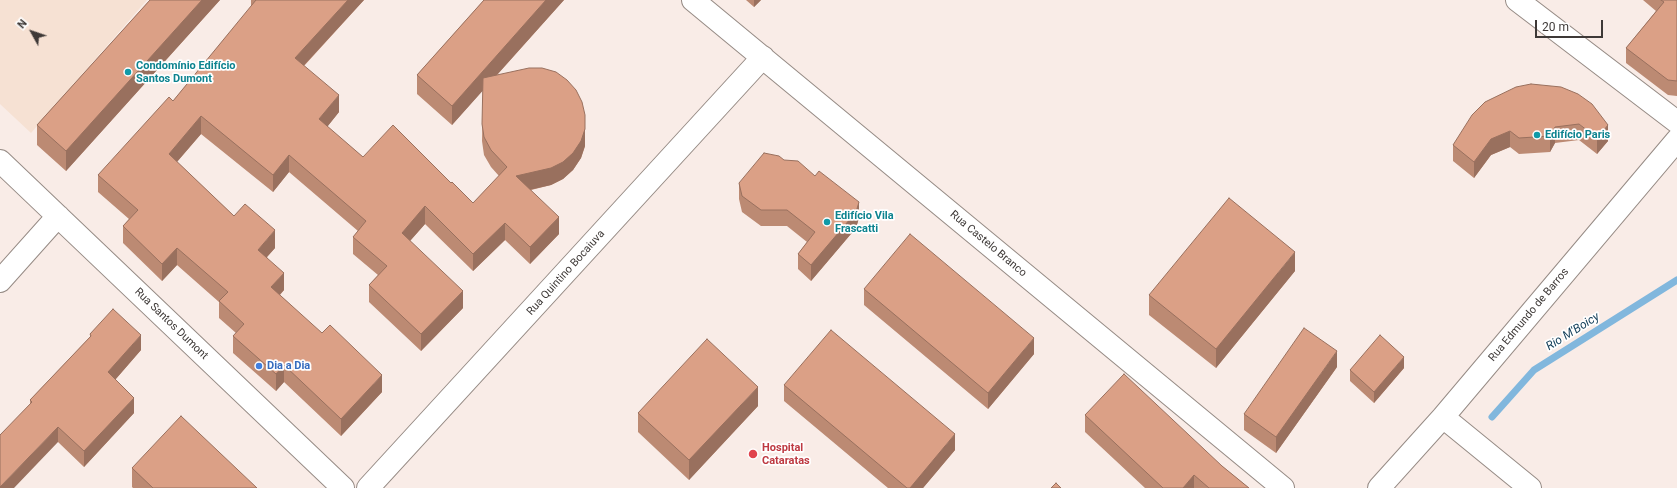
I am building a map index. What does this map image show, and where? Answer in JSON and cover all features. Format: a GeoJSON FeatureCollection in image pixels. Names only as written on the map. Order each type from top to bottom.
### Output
{"type":"FeatureCollection","features":[{"type":"Feature","properties":{"kind":"street","name":"Rua Castelo Branco"},"geometry":{"type":"LineString","coordinates":[[693,0],[1283,488]]}},
{"type":"Feature","properties":{"kind":"street"},"geometry":{"type":"LineString","coordinates":[[1517,0],[1677,122]]}},
{"type":"Feature","properties":{"kind":"street","name":"Rua Quintino Bocaiuva"},"geometry":{"type":"LineString","coordinates":[[368,488],[763,57]]}},
{"type":"Feature","properties":{"kind":"street","name":"Rua Edmundo de Barros"},"geometry":{"type":"LineString","coordinates":[[1379,488],[1443,417],[1677,140]]}},
{"type":"Feature","properties":{"kind":"street","name":"Rua Santos Dumont"},"geometry":{"type":"LineString","coordinates":[[0,161],[343,488]]}},
{"type":"Feature","properties":{"kind":"street"},"geometry":{"type":"LineString","coordinates":[[0,281],[58,216]]}},
{"type":"Feature","properties":{"kind":"street"},"geometry":{"type":"LineString","coordinates":[[1443,417],[1530,488]]}},
{"type":"Feature","properties":{"kind":"shaded area"},"geometry":{"type":"Polygon","coordinates":[[[0,0],[147,0],[31,133],[0,104],[0,0]]]}},
{"type":"Feature","properties":{"kind":"building","name":"Condomínio Edifício Santos Dumont"},"geometry":{"type":"Polygon","coordinates":[[[150,0],[202,0],[66,151],[37,125],[150,0]]]}},
{"type":"Feature","properties":{"kind":"building"},"geometry":{"type":"Polygon","coordinates":[[[256,0],[348,0],[295,58],[339,95],[319,119],[363,157],[393,125],[473,203],[507,167],[491,150],[484,137],[482,124],[483,78],[529,68],[542,68],[556,72],[567,80],[576,90],[582,102],[585,115],[585,129],[581,141],[573,153],[563,162],[551,168],[516,176],[559,217],[530,247],[505,223],[473,254],[425,206],[402,233],[463,291],[421,334],[369,285],[387,266],[353,237],[366,221],[289,155],[273,175],[201,116],[169,154],[234,216],[245,204],[275,230],[258,250],[284,273],[271,287],[322,333],[330,325],[382,375],[341,419],[284,365],[276,374],[233,336],[244,324],[219,301],[228,292],[177,248],[162,264],[123,226],[138,210],[98,175],[169,97],[173,101],[256,0]]]}},
{"type":"Feature","properties":{"kind":"building"},"geometry":{"type":"Polygon","coordinates":[[[484,0],[546,0],[452,106],[417,75],[484,0]]]}},
{"type":"Feature","properties":{"kind":"building"},"geometry":{"type":"Polygon","coordinates":[[[1661,0],[1677,0],[1677,81],[1668,80],[1626,48],[1664,2],[1661,0]]]}},
{"type":"Feature","properties":{"kind":"building"},"geometry":{"type":"Polygon","coordinates":[[[1531,84],[1561,87],[1578,94],[1592,104],[1608,125],[1597,138],[1579,124],[1555,127],[1550,136],[1519,138],[1510,131],[1491,139],[1474,162],[1453,145],[1472,115],[1485,102],[1516,87],[1531,84]]]}},
{"type":"Feature","properties":{"kind":"building","name":"Edifício Vila Frascatti"},"geometry":{"type":"Polygon","coordinates":[[[764,153],[779,156],[784,160],[798,161],[815,176],[819,171],[859,202],[856,212],[811,265],[798,254],[815,232],[787,210],[761,210],[742,196],[739,183],[764,153]]]}},
{"type":"Feature","properties":{"kind":"building"},"geometry":{"type":"Polygon","coordinates":[[[1229,198],[1295,252],[1216,349],[1149,295],[1229,198]]]}},
{"type":"Feature","properties":{"kind":"building"},"geometry":{"type":"Polygon","coordinates":[[[910,234],[1034,338],[988,393],[864,289],[910,234]]]}},
{"type":"Feature","properties":{"kind":"building"},"geometry":{"type":"Polygon","coordinates":[[[113,309],[141,335],[108,372],[134,398],[84,451],[58,427],[0,487],[0,435],[32,402],[30,400],[91,336],[90,334],[113,309]]]}},
{"type":"Feature","properties":{"kind":"building"},"geometry":{"type":"Polygon","coordinates":[[[1304,328],[1337,351],[1276,437],[1244,414],[1304,328]]]}},
{"type":"Feature","properties":{"kind":"building"},"geometry":{"type":"Polygon","coordinates":[[[831,330],[955,434],[910,488],[907,488],[784,385],[831,330]]]}},
{"type":"Feature","properties":{"kind":"building"},"geometry":{"type":"Polygon","coordinates":[[[1380,335],[1404,357],[1374,392],[1350,370],[1380,335]]]}},
{"type":"Feature","properties":{"kind":"building"},"geometry":{"type":"Polygon","coordinates":[[[707,339],[758,387],[689,460],[638,413],[707,339]]]}},
{"type":"Feature","properties":{"kind":"building"},"geometry":{"type":"Polygon","coordinates":[[[1124,374],[1222,466],[1249,488],[1209,488],[1194,475],[1183,488],[1163,488],[1085,415],[1124,374]]]}},
{"type":"Feature","properties":{"kind":"building"},"geometry":{"type":"Polygon","coordinates":[[[181,416],[257,488],[153,488],[132,468],[181,416]]]}},
{"type":"Feature","properties":{"kind":"building"},"geometry":{"type":"Polygon","coordinates":[[[1056,483],[1061,488],[1051,488],[1056,483]]]}},
{"type":"Feature","properties":{"kind":"waterway","name":"Rio M'Boicy"},"geometry":{"type":"LineString","coordinates":[[1492,417],[1534,370],[1677,280]]}},
{"type":"Feature","properties":{"kind":"place","name":"Condomínio Edifício Santos Dumont"},"geometry":{"type":"Point","coordinates":[128,72]}},
{"type":"Feature","properties":{"kind":"place","name":"Edifício Paris"},"geometry":{"type":"Point","coordinates":[1537,135]}},
{"type":"Feature","properties":{"kind":"place","name":"Edifício Vila Frascatti"},"geometry":{"type":"Point","coordinates":[827,222]}},
{"type":"Feature","properties":{"kind":"place","name":"Dia a Dia"},"geometry":{"type":"Point","coordinates":[259,366]}},
{"type":"Feature","properties":{"kind":"place","name":"Hospital Cataratas"},"geometry":{"type":"Point","coordinates":[753,454]}}]}
